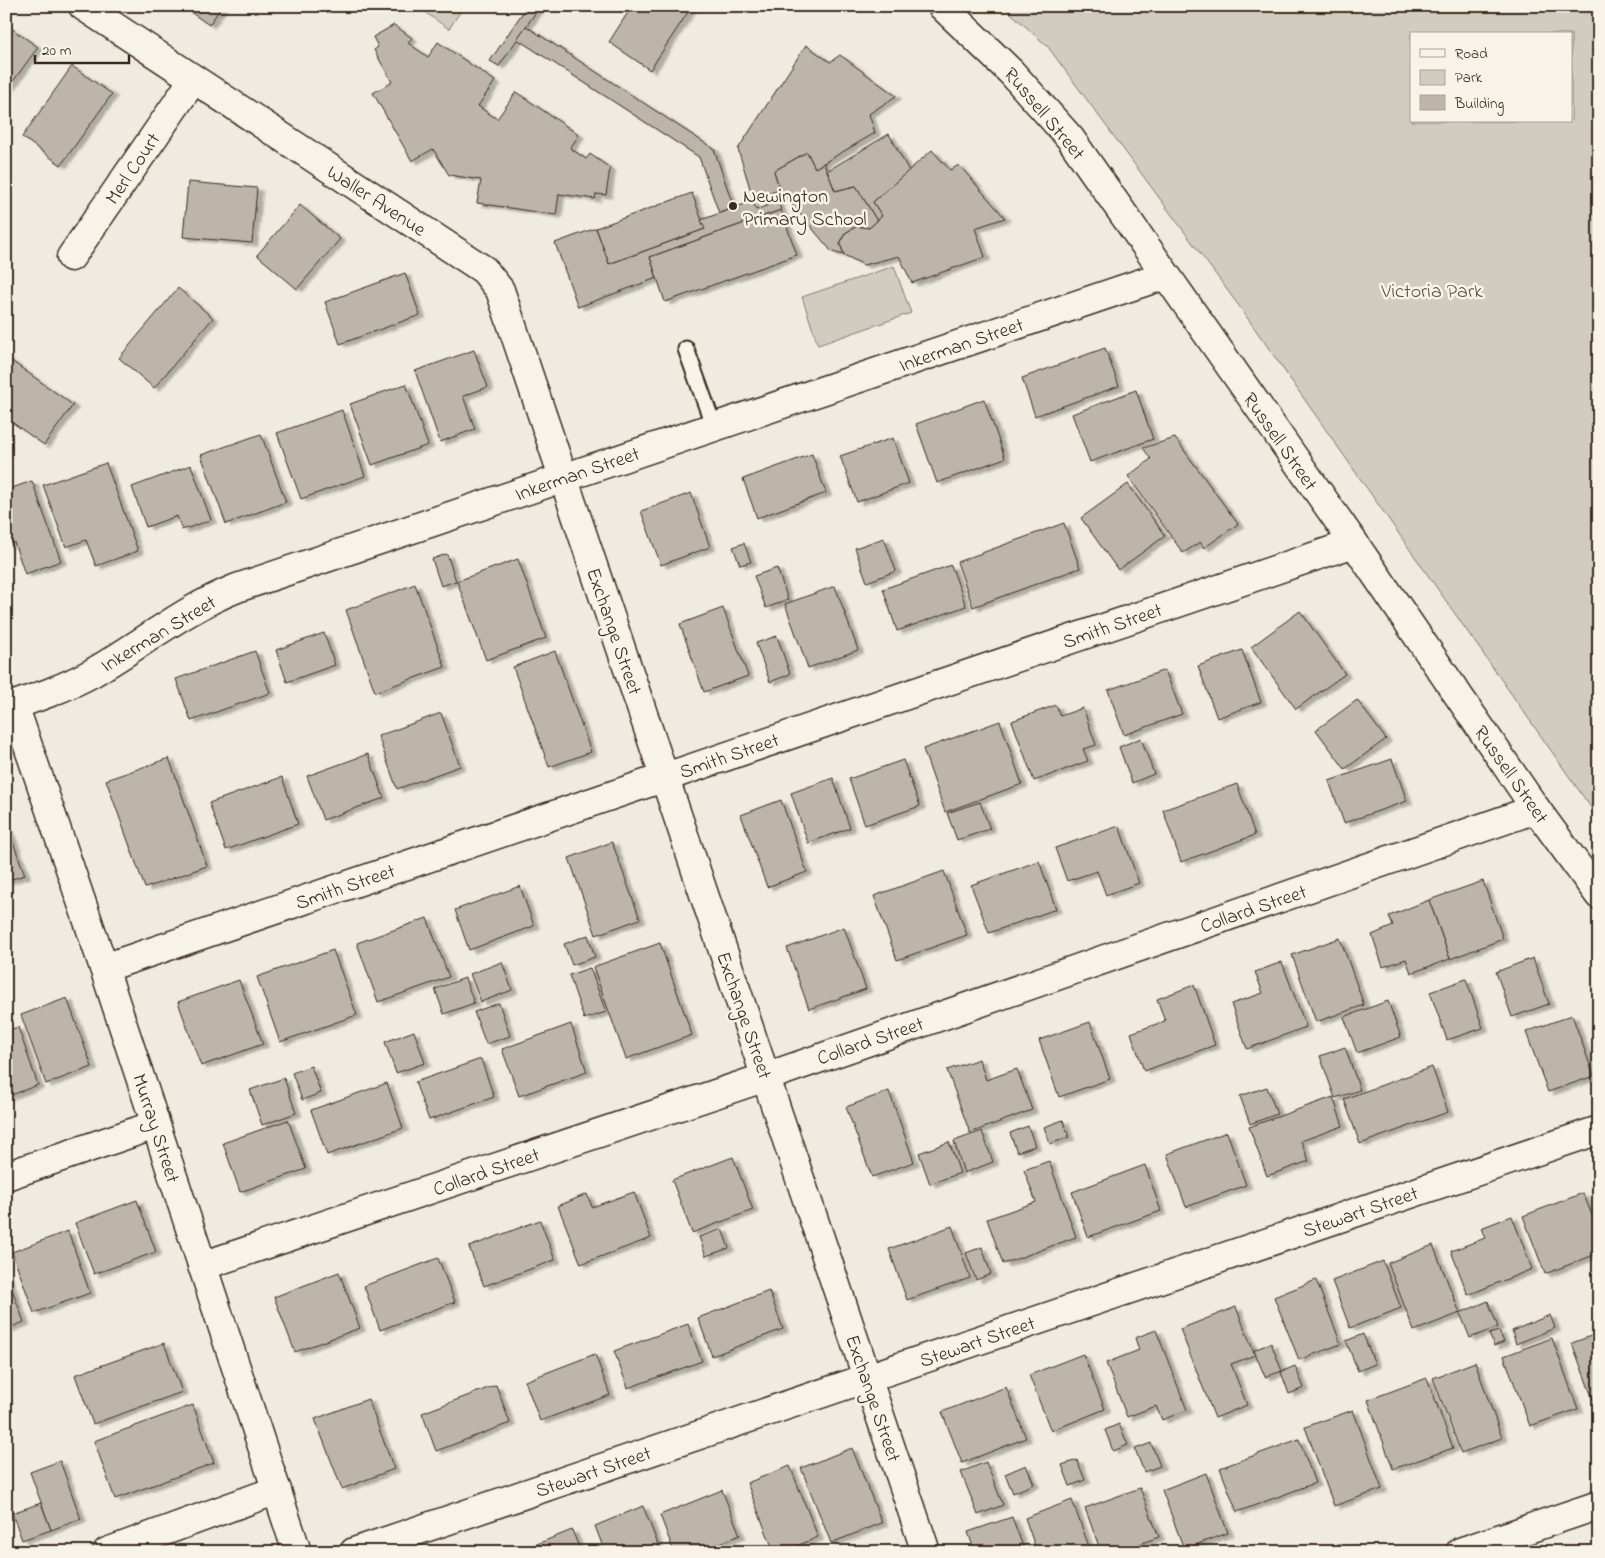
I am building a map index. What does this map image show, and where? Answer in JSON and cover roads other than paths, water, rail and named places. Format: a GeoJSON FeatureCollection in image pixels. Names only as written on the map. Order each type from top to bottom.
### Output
{"type":"FeatureCollection","features":[{"type":"Feature","properties":{"kind":"street","name":"Waller Avenue"},"geometry":{"type":"LineString","coordinates":[[83,6],[490,276],[503,299],[563,478]]}},
{"type":"Feature","properties":{"kind":"street","name":"Russell Street"},"geometry":{"type":"LineString","coordinates":[[942,6],[1012,72],[1064,131],[1354,543],[1536,809],[1599,895]]}},
{"type":"Feature","properties":{"kind":"street","name":"Merl Court"},"geometry":{"type":"LineString","coordinates":[[71,257],[193,80]]}},
{"type":"Feature","properties":{"kind":"street","name":"Inkerman Street"},"geometry":{"type":"LineString","coordinates":[[10,706],[89,674],[176,618],[223,594],[1165,275]]}},
{"type":"Feature","properties":{"kind":"street","name":"Exchange Street"},"geometry":{"type":"LineString","coordinates":[[563,478],[926,1552]]}},
{"type":"Feature","properties":{"kind":"street","name":"Smith Street"},"geometry":{"type":"LineString","coordinates":[[104,968],[1354,543]]}},
{"type":"Feature","properties":{"kind":"street","name":"Murray Street"},"geometry":{"type":"LineString","coordinates":[[10,706],[104,968],[297,1552]]}},
{"type":"Feature","properties":{"kind":"street","name":"Collard Street"},"geometry":{"type":"LineString","coordinates":[[202,1266],[766,1077],[1536,809]]}},
{"type":"Feature","properties":{"kind":"street"},"geometry":{"type":"LineString","coordinates":[[6,1176],[155,1125]]}},
{"type":"Feature","properties":{"kind":"street","name":"Stewart Street"},"geometry":{"type":"LineString","coordinates":[[354,1552],[1599,1130]]}},
{"type":"Feature","properties":{"kind":"street"},"geometry":{"type":"LineString","coordinates":[[107,1552],[277,1490]]}},
{"type":"Feature","properties":{"kind":"street"},"geometry":{"type":"LineString","coordinates":[[1460,1552],[1599,1505]]}},
{"type":"Feature","properties":{"kind":"lane"},"geometry":{"type":"LineString","coordinates":[[686,349],[714,427]]}},
{"type":"Feature","properties":{"kind":"place","name":"Newington Primary School"},"geometry":{"type":"Point","coordinates":[733,206]}},
{"type":"Feature","properties":{"kind":"park label","name":"Victoria Park"},"geometry":{"type":"Point","coordinates":[1432,290]}}]}
